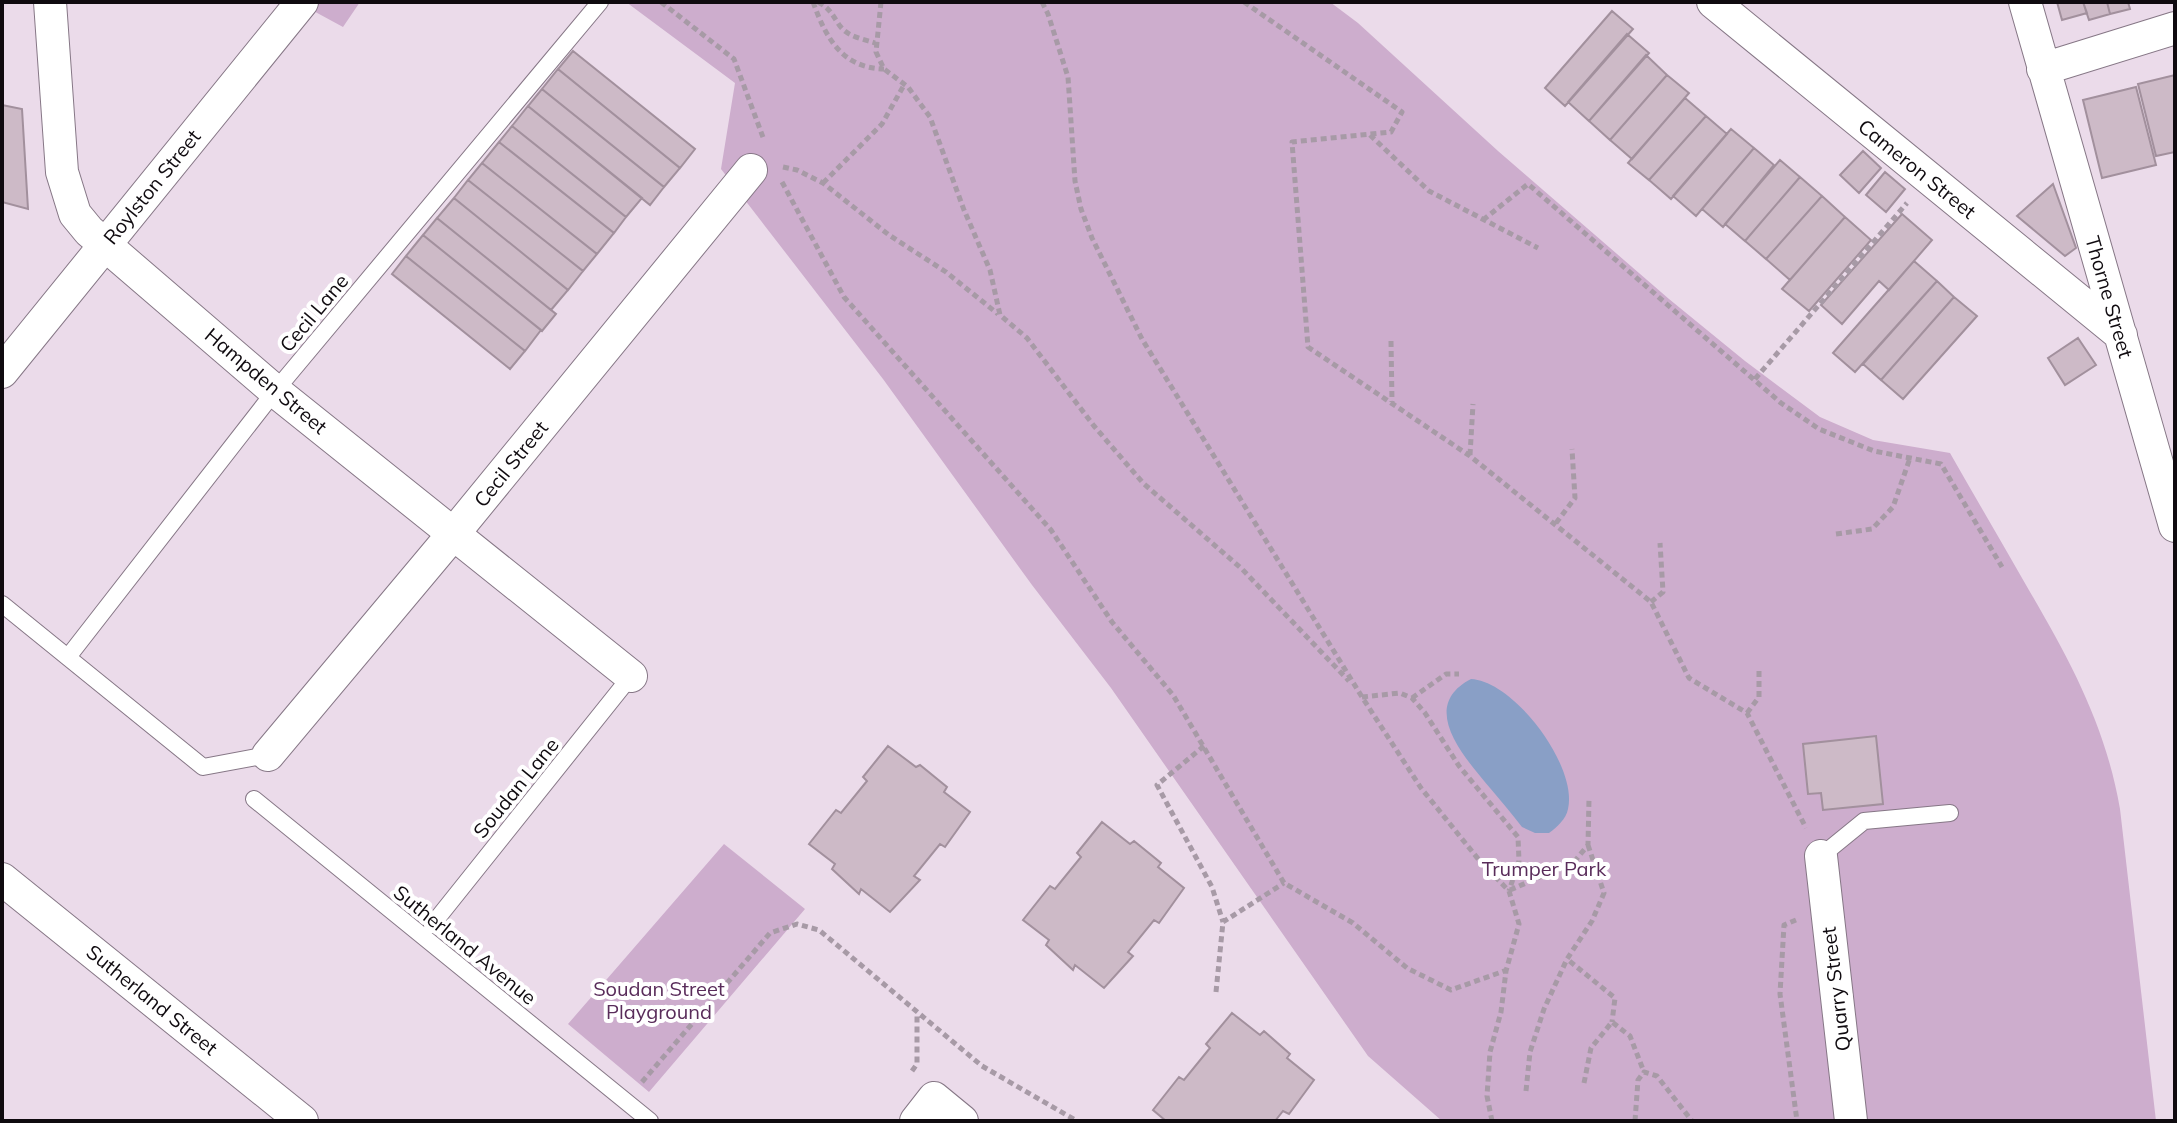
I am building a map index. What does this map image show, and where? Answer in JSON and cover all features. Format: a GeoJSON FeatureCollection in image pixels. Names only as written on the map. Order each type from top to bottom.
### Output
{"type":"FeatureCollection","features":[{"type":"Feature","properties":{"kind":"street","name":"Hampden Street"},"geometry":{"type":"LineString","coordinates":[[50,2],[62,172],[75,214],[89,231],[275,391],[631,676]]}},
{"type":"Feature","properties":{"kind":"street","name":"Roylston Street"},"geometry":{"type":"LineString","coordinates":[[2,372],[302,2]]}},
{"type":"Feature","properties":{"kind":"street","name":"Cameron Street"},"geometry":{"type":"LineString","coordinates":[[1713,2],[2121,335]]}},
{"type":"Feature","properties":{"kind":"street","name":"Thorne Street"},"geometry":{"type":"LineString","coordinates":[[2025,2],[2175,526]]}},
{"type":"Feature","properties":{"kind":"street"},"geometry":{"type":"LineString","coordinates":[[2043,69],[2175,28]]}},
{"type":"Feature","properties":{"kind":"street","name":"Cecil Street"},"geometry":{"type":"LineString","coordinates":[[268,755],[762,168]]}},
{"type":"Feature","properties":{"kind":"street","name":"Quarry Street"},"geometry":{"type":"LineString","coordinates":[[1821,856],[1851,1121]]}},
{"type":"Feature","properties":{"kind":"street","name":"Sutherland Street"},"geometry":{"type":"LineString","coordinates":[[2,879],[302,1121]]}},
{"type":"Feature","properties":{"kind":"street"},"geometry":{"type":"LineString","coordinates":[[925,1110],[962,1121]]}},
{"type":"Feature","properties":{"kind":"lane","name":"Cecil Lane"},"geometry":{"type":"LineString","coordinates":[[68,657],[275,391],[600,2]]}},
{"type":"Feature","properties":{"kind":"lane"},"geometry":{"type":"LineString","coordinates":[[2,604],[203,767],[268,755]]}},
{"type":"Feature","properties":{"kind":"lane","name":"Soudan Lane"},"geometry":{"type":"LineString","coordinates":[[432,925],[631,676]]}},
{"type":"Feature","properties":{"kind":"lane","name":"Sutherland Avenue"},"geometry":{"type":"LineString","coordinates":[[254,799],[650,1121]]}},
{"type":"Feature","properties":{"kind":"lane"},"geometry":{"type":"LineString","coordinates":[[1821,856],[1864,821],[1950,813]]}},
{"type":"Feature","properties":{"kind":"path"},"geometry":{"type":"LineString","coordinates":[[661,2],[734,59],[762,168],[844,297],[1051,530],[1112,622],[1173,695],[1284,883],[1353,923],[1407,968],[1451,990],[1507,970]]}},
{"type":"Feature","properties":{"kind":"path"},"geometry":{"type":"LineString","coordinates":[[816,2],[834,14],[841,28],[852,36],[875,43]]}},
{"type":"Feature","properties":{"kind":"path"},"geometry":{"type":"LineString","coordinates":[[816,2],[825,35],[841,52],[867,69],[884,69]]}},
{"type":"Feature","properties":{"kind":"path"},"geometry":{"type":"LineString","coordinates":[[881,2],[875,43],[884,69],[904,85],[930,117],[990,270],[1000,315]]}},
{"type":"Feature","properties":{"kind":"path"},"geometry":{"type":"LineString","coordinates":[[1042,2],[1068,77],[1075,181],[1081,209],[1142,339],[1421,788],[1479,860],[1509,891],[1519,924],[1490,1052],[1487,1096],[1492,1121]]}},
{"type":"Feature","properties":{"kind":"path"},"geometry":{"type":"LineString","coordinates":[[1244,2],[1402,112],[1391,132],[1292,142],[1308,347],[1470,456],[1651,602],[1689,678],[1747,713],[1821,856]]}},
{"type":"Feature","properties":{"kind":"path"},"geometry":{"type":"LineString","coordinates":[[823,183],[882,124],[904,85]]}},
{"type":"Feature","properties":{"kind":"path"},"geometry":{"type":"LineString","coordinates":[[1370,134],[1429,191],[1538,248]]}},
{"type":"Feature","properties":{"kind":"path"},"geometry":{"type":"LineString","coordinates":[[762,168],[797,170],[823,183],[889,235],[946,272],[1027,338],[1094,426],[1143,483],[1242,569],[1328,657],[1362,697]]}},
{"type":"Feature","properties":{"kind":"path"},"geometry":{"type":"LineString","coordinates":[[1755,379],[1929,178]]}},
{"type":"Feature","properties":{"kind":"path"},"geometry":{"type":"LineString","coordinates":[[1483,220],[1528,184],[1755,379],[1753,381],[1819,429],[1874,451],[1941,464],[2002,567]]}},
{"type":"Feature","properties":{"kind":"path"},"geometry":{"type":"LineString","coordinates":[[1391,341],[1392,403]]}},
{"type":"Feature","properties":{"kind":"path"},"geometry":{"type":"LineString","coordinates":[[1470,456],[1473,404]]}},
{"type":"Feature","properties":{"kind":"path"},"geometry":{"type":"LineString","coordinates":[[1556,523],[1575,498],[1572,449]]}},
{"type":"Feature","properties":{"kind":"path"},"geometry":{"type":"LineString","coordinates":[[1836,534],[1872,529],[1893,507],[1910,458]]}},
{"type":"Feature","properties":{"kind":"path"},"geometry":{"type":"LineString","coordinates":[[1651,602],[1663,592],[1660,543]]}},
{"type":"Feature","properties":{"kind":"path"},"geometry":{"type":"LineString","coordinates":[[1747,713],[1759,697],[1759,667]]}},
{"type":"Feature","properties":{"kind":"path"},"geometry":{"type":"LineString","coordinates":[[1412,698],[1446,674],[1459,674]]}},
{"type":"Feature","properties":{"kind":"path"},"geometry":{"type":"LineString","coordinates":[[1362,697],[1400,693],[1412,698],[1425,713],[1459,766],[1518,837],[1519,861],[1509,891]]}},
{"type":"Feature","properties":{"kind":"path"},"geometry":{"type":"LineString","coordinates":[[1204,746],[1157,785],[1212,887],[1223,922],[1216,992]]}},
{"type":"Feature","properties":{"kind":"path"},"geometry":{"type":"LineString","coordinates":[[1526,1091],[1530,1052],[1544,1009],[1567,959],[1592,921],[1604,893],[1588,845],[1589,799]]}},
{"type":"Feature","properties":{"kind":"path"},"geometry":{"type":"LineString","coordinates":[[1509,891],[1574,862],[1588,845]]}},
{"type":"Feature","properties":{"kind":"path"},"geometry":{"type":"LineString","coordinates":[[1223,922],[1284,883]]}},
{"type":"Feature","properties":{"kind":"path"},"geometry":{"type":"LineString","coordinates":[[1797,1121],[1780,994],[1784,925],[1826,906]]}},
{"type":"Feature","properties":{"kind":"path"},"geometry":{"type":"LineString","coordinates":[[646,1077],[770,933],[797,924],[819,930],[982,1066],[1077,1121]]}},
{"type":"Feature","properties":{"kind":"path"},"geometry":{"type":"LineString","coordinates":[[1567,959],[1615,998],[1612,1022],[1591,1048],[1584,1083]]}},
{"type":"Feature","properties":{"kind":"path"},"geometry":{"type":"LineString","coordinates":[[906,1077],[917,1064],[917,1013]]}},
{"type":"Feature","properties":{"kind":"path"},"geometry":{"type":"LineString","coordinates":[[1612,1022],[1630,1036],[1644,1072]]}},
{"type":"Feature","properties":{"kind":"path"},"geometry":{"type":"LineString","coordinates":[[1635,1121],[1638,1080],[1644,1072]]}},
{"type":"Feature","properties":{"kind":"path"},"geometry":{"type":"LineString","coordinates":[[1644,1072],[1657,1076],[1692,1121]]}},
{"type":"Feature","properties":{"kind":"green space"},"geometry":{"type":"Polygon","coordinates":[[[297,2],[360,2],[343,27],[297,2]]]}},
{"type":"Feature","properties":{"kind":"green space","name":"Trumper Park"},"geometry":{"type":"Polygon","coordinates":[[[626,2],[1330,2],[1358,23],[1498,151],[1669,299],[1820,417],[1873,440],[1950,453],[2057,639],[2084,692],[2105,748],[2120,809],[2156,1121],[1442,1121],[1368,1056],[1111,688],[1032,585],[883,379],[721,169],[735,83],[626,2]]]}},
{"type":"Feature","properties":{"kind":"green space","name":"Soudan Street Playground"},"geometry":{"type":"Polygon","coordinates":[[[724,844],[805,909],[649,1092],[568,1024],[724,844]]]}},
{"type":"Feature","properties":{"kind":"water"},"geometry":{"type":"Polygon","coordinates":[[[1471,679],[1488,683],[1506,694],[1523,710],[1553,749],[1568,791],[1568,809],[1549,833],[1535,833],[1522,827],[1469,763],[1451,733],[1447,718],[1448,704],[1455,691],[1471,679]]]}},
{"type":"Feature","properties":{"kind":"building"},"geometry":{"type":"Polygon","coordinates":[[[2057,2],[2083,2],[2087,13],[2062,20],[2057,2]]]}},
{"type":"Feature","properties":{"kind":"building"},"geometry":{"type":"Polygon","coordinates":[[[2083,2],[2107,2],[2110,14],[2089,20],[2083,2]]]}},
{"type":"Feature","properties":{"kind":"building"},"geometry":{"type":"Polygon","coordinates":[[[2107,2],[2128,2],[2130,9],[2110,14],[2107,2]]]}},
{"type":"Feature","properties":{"kind":"building"},"geometry":{"type":"Polygon","coordinates":[[[1612,11],[1633,29],[1565,106],[1545,88],[1612,11]]]}},
{"type":"Feature","properties":{"kind":"building"},"geometry":{"type":"Polygon","coordinates":[[[1627,34],[1649,53],[1589,121],[1568,102],[1627,34]]]}},
{"type":"Feature","properties":{"kind":"building"},"geometry":{"type":"Polygon","coordinates":[[[573,51],[695,149],[680,168],[558,69],[573,51]]]}},
{"type":"Feature","properties":{"kind":"building"},"geometry":{"type":"Polygon","coordinates":[[[1646,55],[1667,75],[1610,140],[1589,121],[1646,55]]]}},
{"type":"Feature","properties":{"kind":"building"},"geometry":{"type":"Polygon","coordinates":[[[558,69],[680,168],[664,187],[542,89],[558,69]]]}},
{"type":"Feature","properties":{"kind":"building"},"geometry":{"type":"Polygon","coordinates":[[[1667,75],[1689,93],[1632,159],[1610,140],[1667,75]]]}},
{"type":"Feature","properties":{"kind":"building"},"geometry":{"type":"Polygon","coordinates":[[[2175,75],[2175,152],[2156,156],[2138,84],[2175,75]]]}},
{"type":"Feature","properties":{"kind":"building"},"geometry":{"type":"Polygon","coordinates":[[[2136,87],[2156,165],[2102,178],[2083,100],[2136,87]]]}},
{"type":"Feature","properties":{"kind":"building"},"geometry":{"type":"Polygon","coordinates":[[[542,89],[664,187],[650,205],[528,106],[542,89]]]}},
{"type":"Feature","properties":{"kind":"building"},"geometry":{"type":"Polygon","coordinates":[[[1685,98],[1706,116],[1649,180],[1628,163],[1685,98]]]}},
{"type":"Feature","properties":{"kind":"building"},"geometry":{"type":"Polygon","coordinates":[[[2,105],[22,109],[28,209],[2,202],[2,105]]]}},
{"type":"Feature","properties":{"kind":"building"},"geometry":{"type":"Polygon","coordinates":[[[528,106],[642,198],[626,217],[512,126],[528,106]]]}},
{"type":"Feature","properties":{"kind":"building"},"geometry":{"type":"Polygon","coordinates":[[[1706,116],[1727,134],[1671,199],[1649,180],[1706,116]]]}},
{"type":"Feature","properties":{"kind":"building"},"geometry":{"type":"Polygon","coordinates":[[[512,126],[626,217],[614,233],[499,142],[512,126]]]}},
{"type":"Feature","properties":{"kind":"building"},"geometry":{"type":"Polygon","coordinates":[[[1731,129],[1754,148],[1696,216],[1673,196],[1731,129]]]}},
{"type":"Feature","properties":{"kind":"building"},"geometry":{"type":"Polygon","coordinates":[[[499,142],[614,233],[597,254],[482,163],[499,142]]]}},
{"type":"Feature","properties":{"kind":"building"},"geometry":{"type":"Polygon","coordinates":[[[1754,148],[1774,165],[1723,227],[1702,209],[1754,148]]]}},
{"type":"Feature","properties":{"kind":"building"},"geometry":{"type":"Polygon","coordinates":[[[1863,151],[1881,168],[1859,193],[1840,175],[1863,151]]]}},
{"type":"Feature","properties":{"kind":"building"},"geometry":{"type":"Polygon","coordinates":[[[1780,160],[1800,177],[1745,241],[1725,224],[1780,160]]]}},
{"type":"Feature","properties":{"kind":"building"},"geometry":{"type":"Polygon","coordinates":[[[482,163],[597,254],[583,271],[468,180],[482,163]]]}},
{"type":"Feature","properties":{"kind":"building"},"geometry":{"type":"Polygon","coordinates":[[[1885,172],[1905,189],[1886,212],[1866,195],[1885,172]]]}},
{"type":"Feature","properties":{"kind":"building"},"geometry":{"type":"Polygon","coordinates":[[[1800,177],[1822,196],[1766,259],[1745,241],[1800,177]]]}},
{"type":"Feature","properties":{"kind":"building"},"geometry":{"type":"Polygon","coordinates":[[[468,180],[583,271],[568,290],[454,198],[468,180]]]}},
{"type":"Feature","properties":{"kind":"building"},"geometry":{"type":"Polygon","coordinates":[[[2053,184],[2076,248],[2065,256],[2017,216],[2053,184]]]}},
{"type":"Feature","properties":{"kind":"building"},"geometry":{"type":"Polygon","coordinates":[[[1822,196],[1845,217],[1790,280],[1766,259],[1822,196]]]}},
{"type":"Feature","properties":{"kind":"building"},"geometry":{"type":"Polygon","coordinates":[[[454,198],[568,290],[551,310],[437,218],[454,198]]]}},
{"type":"Feature","properties":{"kind":"building"},"geometry":{"type":"Polygon","coordinates":[[[1902,214],[1932,240],[1889,290],[1879,281],[1842,324],[1821,305],[1902,214]]]}},
{"type":"Feature","properties":{"kind":"building"},"geometry":{"type":"Polygon","coordinates":[[[1845,217],[1871,240],[1809,311],[1782,289],[1845,217]]]}},
{"type":"Feature","properties":{"kind":"building"},"geometry":{"type":"Polygon","coordinates":[[[437,218],[556,314],[542,331],[423,235],[437,218]]]}},
{"type":"Feature","properties":{"kind":"building"},"geometry":{"type":"Polygon","coordinates":[[[423,235],[541,330],[525,351],[406,256],[423,235]]]}},
{"type":"Feature","properties":{"kind":"building"},"geometry":{"type":"Polygon","coordinates":[[[406,256],[525,351],[510,369],[392,274],[406,256]]]}},
{"type":"Feature","properties":{"kind":"building"},"geometry":{"type":"Polygon","coordinates":[[[1914,261],[1937,281],[1855,372],[1833,353],[1914,261]]]}},
{"type":"Feature","properties":{"kind":"building"},"geometry":{"type":"Polygon","coordinates":[[[1937,281],[1954,297],[1881,380],[1863,364],[1937,281]]]}},
{"type":"Feature","properties":{"kind":"building"},"geometry":{"type":"Polygon","coordinates":[[[1954,297],[1977,316],[1903,399],[1881,380],[1954,297]]]}},
{"type":"Feature","properties":{"kind":"building"},"geometry":{"type":"Polygon","coordinates":[[[2078,338],[2096,365],[2065,385],[2048,358],[2078,338]]]}},
{"type":"Feature","properties":{"kind":"building"},"geometry":{"type":"Polygon","coordinates":[[[1876,736],[1883,804],[1823,810],[1821,793],[1808,794],[1803,744],[1876,736]]]}},
{"type":"Feature","properties":{"kind":"building"},"geometry":{"type":"Polygon","coordinates":[[[888,746],[916,767],[920,765],[947,787],[944,792],[970,812],[945,847],[940,844],[914,876],[920,880],[890,912],[861,889],[859,894],[832,869],[835,864],[809,844],[836,810],[841,813],[867,781],[863,777],[888,746]]]}},
{"type":"Feature","properties":{"kind":"building"},"geometry":{"type":"Polygon","coordinates":[[[1102,822],[1130,844],[1134,841],[1161,863],[1158,867],[1184,888],[1159,923],[1154,920],[1128,952],[1133,956],[1104,988],[1075,965],[1073,970],[1046,945],[1049,940],[1023,920],[1050,886],[1055,889],[1081,857],[1077,853],[1102,822]]]}},
{"type":"Feature","properties":{"kind":"building"},"geometry":{"type":"Polygon","coordinates":[[[1232,1013],[1260,1035],[1264,1031],[1290,1054],[1287,1058],[1314,1080],[1289,1114],[1283,1111],[1275,1121],[1166,1121],[1153,1110],[1179,1077],[1184,1080],[1210,1048],[1206,1044],[1232,1013]]]}}]}
